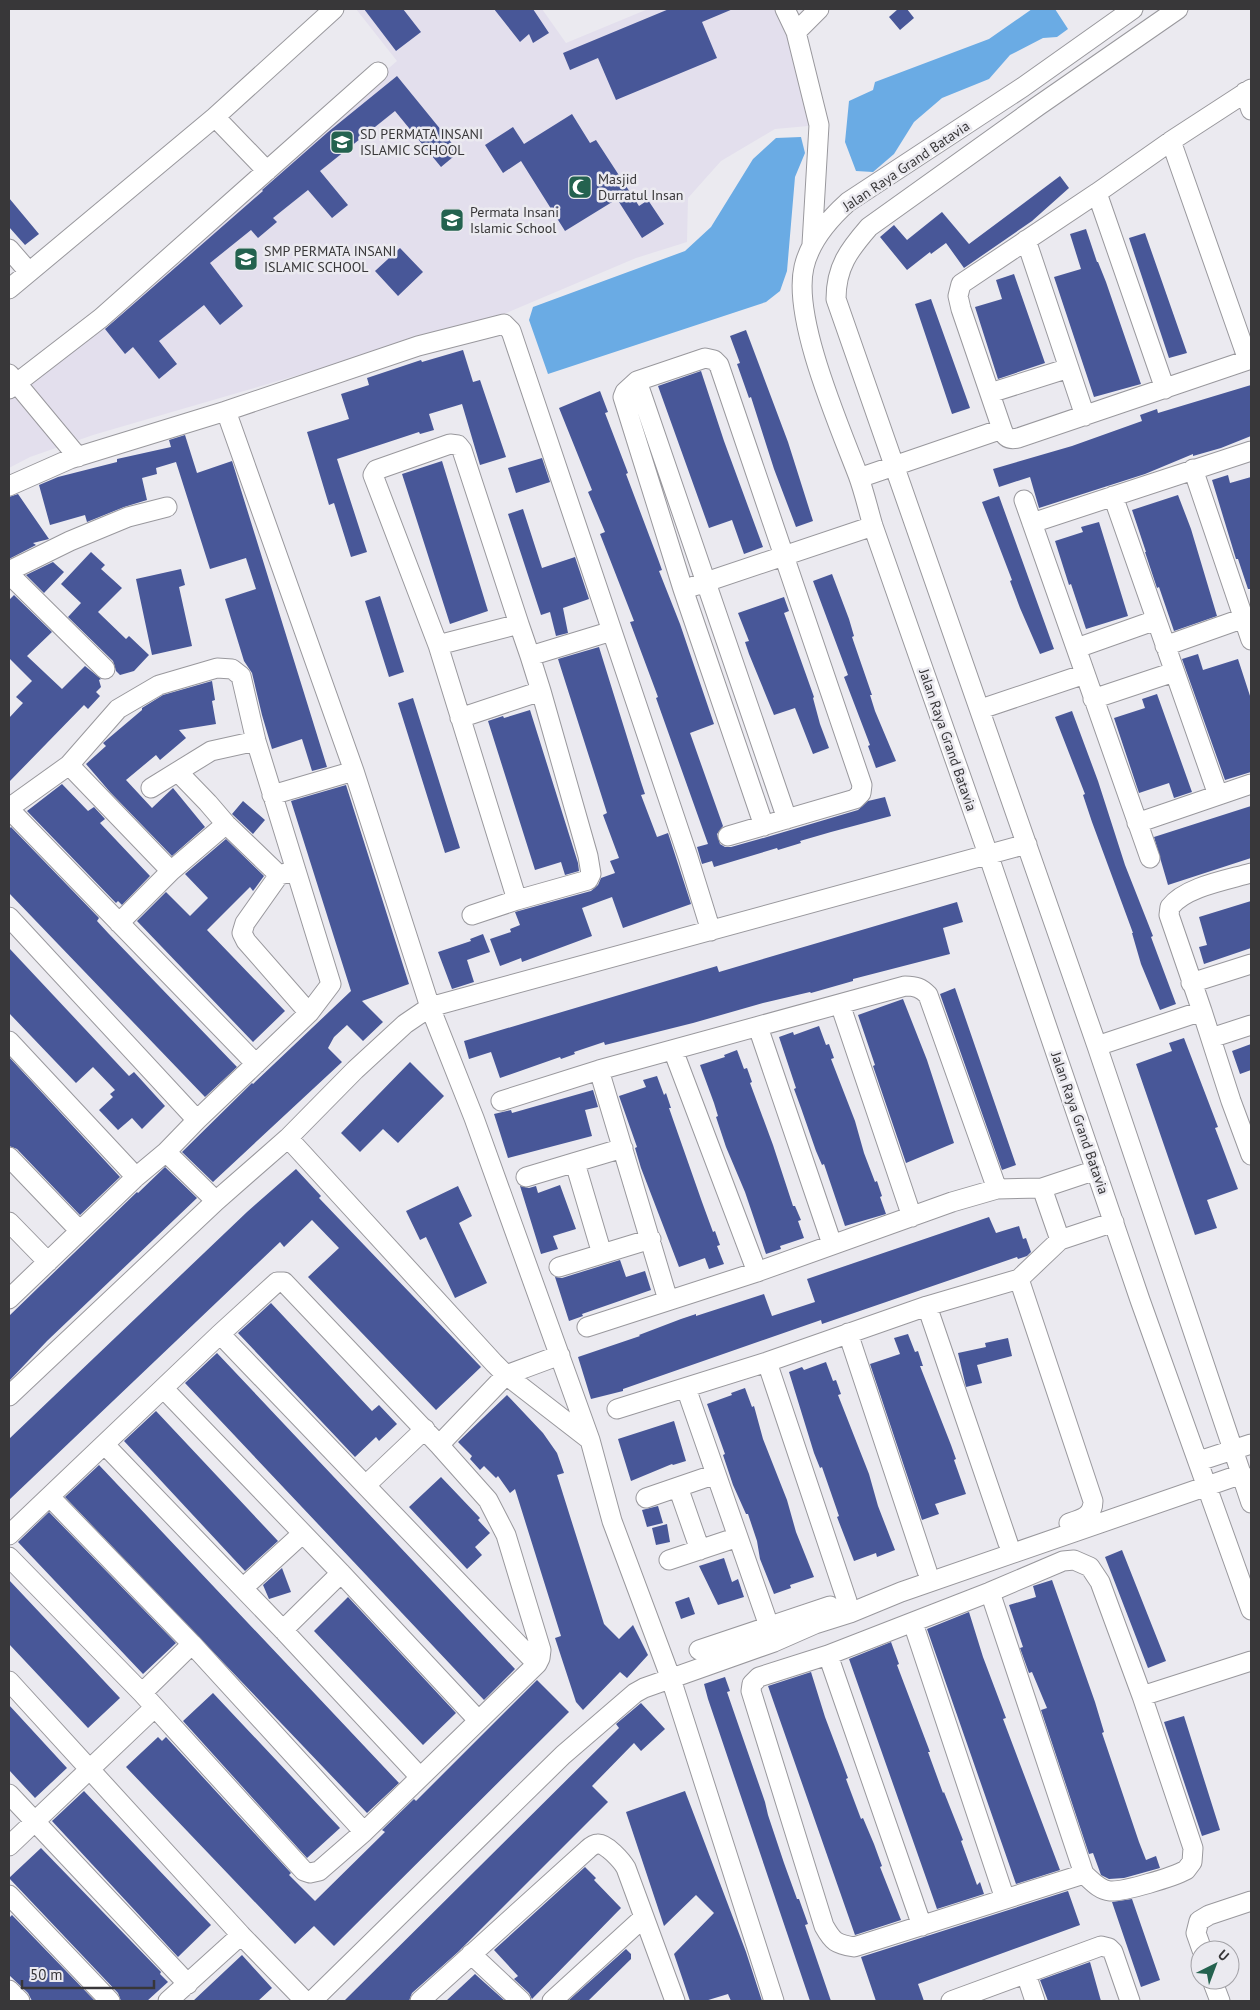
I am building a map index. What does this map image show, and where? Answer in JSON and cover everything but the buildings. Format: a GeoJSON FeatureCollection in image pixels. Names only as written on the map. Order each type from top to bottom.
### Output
{"type":"FeatureCollection","features":[{"type":"Feature","properties":{"kind":"street"},"geometry":{"type":"LineString","coordinates":[[9,289],[214,117],[334,9]]}},
{"type":"Feature","properties":{"kind":"street"},"geometry":{"type":"LineString","coordinates":[[785,9],[796,32],[819,125],[811,247]]}},
{"type":"Feature","properties":{"kind":"street"},"geometry":{"type":"LineString","coordinates":[[796,32],[819,9]]}},
{"type":"Feature","properties":{"kind":"street","name":"Jalan Raya Grand Batavia"},"geometry":{"type":"LineString","coordinates":[[1133,9],[1023,87],[877,185],[848,202],[832,216],[811,247],[804,268],[802,289],[807,325],[824,382],[859,478],[873,526],[988,854],[1140,1300],[1251,1610]]}},
{"type":"Feature","properties":{"kind":"street","name":"Jalan Raya Grand Batavia"},"geometry":{"type":"LineString","coordinates":[[1178,9],[869,227],[854,244],[840,268],[836,283],[836,299],[1097,1046],[1251,1503]]}},
{"type":"Feature","properties":{"kind":"street"},"geometry":{"type":"LineString","coordinates":[[78,457],[11,382],[101,318],[378,72]]}},
{"type":"Feature","properties":{"kind":"street"},"geometry":{"type":"LineString","coordinates":[[1171,141],[1249,360],[1014,439],[1006,438],[960,308],[958,296],[961,284],[1098,193],[1171,141],[1248,91],[1251,110]]}},
{"type":"Feature","properties":{"kind":"street"},"geometry":{"type":"LineString","coordinates":[[214,117],[267,171]]}},
{"type":"Feature","properties":{"kind":"street"},"geometry":{"type":"LineString","coordinates":[[877,185],[893,209]]}},
{"type":"Feature","properties":{"kind":"street"},"geometry":{"type":"LineString","coordinates":[[1098,193],[1165,389]]}},
{"type":"Feature","properties":{"kind":"street"},"geometry":{"type":"LineString","coordinates":[[1026,240],[1085,416]]}},
{"type":"Feature","properties":{"kind":"street"},"geometry":{"type":"LineString","coordinates":[[9,250],[29,272]]}},
{"type":"Feature","properties":{"kind":"street"},"geometry":{"type":"LineString","coordinates":[[9,486],[78,457],[226,412],[418,346],[504,324],[511,331],[711,931]]}},
{"type":"Feature","properties":{"kind":"street"},"geometry":{"type":"LineString","coordinates":[[728,836],[764,826],[855,799],[861,793],[862,785],[719,365],[714,360],[705,358],[637,381],[625,392],[623,397],[683,589],[764,826]]}},
{"type":"Feature","properties":{"kind":"street"},"geometry":{"type":"LineString","coordinates":[[990,393],[1069,368]]}},
{"type":"Feature","properties":{"kind":"street"},"geometry":{"type":"LineString","coordinates":[[637,381],[787,819]]}},
{"type":"Feature","properties":{"kind":"street"},"geometry":{"type":"LineString","coordinates":[[226,412],[354,771],[430,1007],[474,1118],[590,1440],[612,1521],[671,1679],[774,2001]]}},
{"type":"Feature","properties":{"kind":"street"},"geometry":{"type":"LineString","coordinates":[[859,478],[1002,429]]}},
{"type":"Feature","properties":{"kind":"street"},"geometry":{"type":"LineString","coordinates":[[472,915],[588,880],[591,874],[588,856],[530,656],[462,450],[458,445],[450,444],[376,470],[373,475],[438,645],[517,900]]}},
{"type":"Feature","properties":{"kind":"street"},"geometry":{"type":"LineString","coordinates":[[1032,523],[1251,451]]}},
{"type":"Feature","properties":{"kind":"street"},"geometry":{"type":"LineString","coordinates":[[1193,469],[1251,640]]}},
{"type":"Feature","properties":{"kind":"street"},"geometry":{"type":"LineString","coordinates":[[1113,496],[1218,795]]}},
{"type":"Feature","properties":{"kind":"street"},"geometry":{"type":"LineString","coordinates":[[1024,500],[1150,858]]}},
{"type":"Feature","properties":{"kind":"street"},"geometry":{"type":"LineString","coordinates":[[104,669],[9,572],[70,541],[128,517],[167,507]]}},
{"type":"Feature","properties":{"kind":"street"},"geometry":{"type":"LineString","coordinates":[[683,589],[873,526]]}},
{"type":"Feature","properties":{"kind":"street"},"geometry":{"type":"LineString","coordinates":[[1165,646],[1244,618]]}},
{"type":"Feature","properties":{"kind":"street"},"geometry":{"type":"LineString","coordinates":[[1076,648],[1156,620]]}},
{"type":"Feature","properties":{"kind":"street"},"geometry":{"type":"LineString","coordinates":[[438,645],[519,624]]}},
{"type":"Feature","properties":{"kind":"street"},"geometry":{"type":"LineString","coordinates":[[530,656],[612,630]]}},
{"type":"Feature","properties":{"kind":"street"},"geometry":{"type":"LineString","coordinates":[[9,1299],[136,1176],[166,1152],[197,1120],[256,1064],[308,1013],[330,988],[331,982],[288,872],[272,794],[256,742],[241,676],[232,669],[217,668],[159,685],[128,702],[118,709],[69,765],[9,809],[256,1064]]}},
{"type":"Feature","properties":{"kind":"street"},"geometry":{"type":"LineString","coordinates":[[1093,699],[1174,672]]}},
{"type":"Feature","properties":{"kind":"street"},"geometry":{"type":"LineString","coordinates":[[981,710],[1085,674]]}},
{"type":"Feature","properties":{"kind":"street"},"geometry":{"type":"LineString","coordinates":[[460,718],[541,692]]}},
{"type":"Feature","properties":{"kind":"street"},"geometry":{"type":"LineString","coordinates":[[151,788],[211,751],[256,742]]}},
{"type":"Feature","properties":{"kind":"street"},"geometry":{"type":"LineString","coordinates":[[69,765],[171,871]]}},
{"type":"Feature","properties":{"kind":"street"},"geometry":{"type":"LineString","coordinates":[[272,794],[354,771]]}},
{"type":"Feature","properties":{"kind":"street"},"geometry":{"type":"LineString","coordinates":[[178,772],[226,824],[288,872]]}},
{"type":"Feature","properties":{"kind":"street"},"geometry":{"type":"LineString","coordinates":[[1137,823],[1251,784]]}},
{"type":"Feature","properties":{"kind":"street"},"geometry":{"type":"LineString","coordinates":[[119,923],[171,871],[226,824]]}},
{"type":"Feature","properties":{"kind":"street"},"geometry":{"type":"LineString","coordinates":[[9,1396],[216,1202],[288,1138],[405,1024],[430,1007],[1026,844]]}},
{"type":"Feature","properties":{"kind":"street"},"geometry":{"type":"LineString","coordinates":[[288,872],[245,923],[242,933],[246,941],[308,1013]]}},
{"type":"Feature","properties":{"kind":"street"},"geometry":{"type":"LineString","coordinates":[[1251,872],[1181,896],[1170,907],[1169,915],[1211,1038],[1230,1101],[1251,1155]]}},
{"type":"Feature","properties":{"kind":"street"},"geometry":{"type":"LineString","coordinates":[[9,917],[197,1120]]}},
{"type":"Feature","properties":{"kind":"street"},"geometry":{"type":"LineString","coordinates":[[1191,983],[1251,964]]}},
{"type":"Feature","properties":{"kind":"street"},"geometry":{"type":"LineString","coordinates":[[501,1101],[599,1070],[905,986],[915,986],[923,989],[928,996],[997,1189]]}},
{"type":"Feature","properties":{"kind":"street"},"geometry":{"type":"LineString","coordinates":[[840,1004],[912,1216]]}},
{"type":"Feature","properties":{"kind":"street"},"geometry":{"type":"LineString","coordinates":[[1097,1046],[1202,1011]]}},
{"type":"Feature","properties":{"kind":"street"},"geometry":{"type":"LineString","coordinates":[[1211,1038],[1251,1025]]}},
{"type":"Feature","properties":{"kind":"street"},"geometry":{"type":"LineString","coordinates":[[758,1027],[832,1244]]}},
{"type":"Feature","properties":{"kind":"street"},"geometry":{"type":"LineString","coordinates":[[9,1042],[136,1176]]}},
{"type":"Feature","properties":{"kind":"street"},"geometry":{"type":"LineString","coordinates":[[673,1050],[757,1272]]}},
{"type":"Feature","properties":{"kind":"street"},"geometry":{"type":"LineString","coordinates":[[599,1070],[668,1300]]}},
{"type":"Feature","properties":{"kind":"street"},"geometry":{"type":"LineString","coordinates":[[288,1138],[506,1375],[590,1440]]}},
{"type":"Feature","properties":{"kind":"street"},"geometry":{"type":"LineString","coordinates":[[526,1177],[623,1148]]}},
{"type":"Feature","properties":{"kind":"street"},"geometry":{"type":"LineString","coordinates":[[166,1152],[216,1202]]}},
{"type":"Feature","properties":{"kind":"street"},"geometry":{"type":"LineString","coordinates":[[9,1157],[79,1230]]}},
{"type":"Feature","properties":{"kind":"street"},"geometry":{"type":"LineString","coordinates":[[575,1163],[602,1254]]}},
{"type":"Feature","properties":{"kind":"street"},"geometry":{"type":"LineString","coordinates":[[587,1327],[757,1272],[952,1202],[997,1189],[1042,1188],[1096,1170]]}},
{"type":"Feature","properties":{"kind":"street"},"geometry":{"type":"LineString","coordinates":[[1042,1188],[1060,1240]]}},
{"type":"Feature","properties":{"kind":"street"},"geometry":{"type":"LineString","coordinates":[[9,1222],[48,1262]]}},
{"type":"Feature","properties":{"kind":"street"},"geometry":{"type":"LineString","coordinates":[[617,1409],[767,1362],[928,1306],[1019,1279],[1060,1240],[1114,1222]]}},
{"type":"Feature","properties":{"kind":"street"},"geometry":{"type":"LineString","coordinates":[[559,1266],[651,1239]]}},
{"type":"Feature","properties":{"kind":"street"},"geometry":{"type":"LineString","coordinates":[[699,1650],[847,1601],[927,1571],[1078,1520],[1090,1514],[1093,1509],[1093,1501],[1019,1279]]}},
{"type":"Feature","properties":{"kind":"street"},"geometry":{"type":"LineString","coordinates":[[9,1535],[220,1334],[277,1282],[284,1282],[425,1429],[488,1500],[506,1535],[541,1650],[540,1658],[537,1664],[364,1832],[319,1871],[307,1873],[148,1701],[9,1557]]}},
{"type":"Feature","properties":{"kind":"street"},"geometry":{"type":"LineString","coordinates":[[928,1306],[1008,1543]]}},
{"type":"Feature","properties":{"kind":"street"},"geometry":{"type":"LineString","coordinates":[[220,1334],[537,1664]]}},
{"type":"Feature","properties":{"kind":"street"},"geometry":{"type":"LineString","coordinates":[[848,1334],[927,1571]]}},
{"type":"Feature","properties":{"kind":"street"},"geometry":{"type":"LineString","coordinates":[[439,1445],[506,1375],[560,1355]]}},
{"type":"Feature","properties":{"kind":"street"},"geometry":{"type":"LineString","coordinates":[[767,1362],[847,1601]]}},
{"type":"Feature","properties":{"kind":"street"},"geometry":{"type":"LineString","coordinates":[[686,1388],[769,1626]]}},
{"type":"Feature","properties":{"kind":"street"},"geometry":{"type":"LineString","coordinates":[[164,1389],[341,1573],[478,1720]]}},
{"type":"Feature","properties":{"kind":"street"},"geometry":{"type":"LineString","coordinates":[[366,1485],[425,1429]]}},
{"type":"Feature","properties":{"kind":"street"},"geometry":{"type":"LineString","coordinates":[[105,1444],[420,1777]]}},
{"type":"Feature","properties":{"kind":"street"},"geometry":{"type":"LineString","coordinates":[[1199,1461],[1251,1444]]}},
{"type":"Feature","properties":{"kind":"street"},"geometry":{"type":"LineString","coordinates":[[646,1498],[716,1474]]}},
{"type":"Feature","properties":{"kind":"street"},"geometry":{"type":"LineString","coordinates":[[312,2001],[563,1756],[635,1693],[774,1642],[901,1592],[1242,1474]]}},
{"type":"Feature","properties":{"kind":"street"},"geometry":{"type":"LineString","coordinates":[[678,1487],[700,1550]]}},
{"type":"Feature","properties":{"kind":"street"},"geometry":{"type":"LineString","coordinates":[[50,1497],[192,1644],[364,1832]]}},
{"type":"Feature","properties":{"kind":"street"},"geometry":{"type":"LineString","coordinates":[[243,1588],[302,1534]]}},
{"type":"Feature","properties":{"kind":"street"},"geometry":{"type":"LineString","coordinates":[[670,1560],[738,1537]]}},
{"type":"Feature","properties":{"kind":"street"},"geometry":{"type":"LineString","coordinates":[[990,1592],[1084,1874],[1096,1886],[1108,1891],[1124,1890],[1182,1872],[1192,1862],[1194,1856],[1191,1841],[1142,1696],[1100,1582],[1090,1566],[1074,1560],[1063,1561],[913,1623],[828,1655],[759,1677],[752,1684],[751,1691],[824,1926],[831,1939],[854,1947],[1084,1874]]}},
{"type":"Feature","properties":{"kind":"street"},"geometry":{"type":"LineString","coordinates":[[283,1630],[341,1573]]}},
{"type":"Feature","properties":{"kind":"street"},"geometry":{"type":"LineString","coordinates":[[913,1623],[1005,1899]]}},
{"type":"Feature","properties":{"kind":"street"},"geometry":{"type":"LineString","coordinates":[[9,1846],[91,1770],[192,1644]]}},
{"type":"Feature","properties":{"kind":"street"},"geometry":{"type":"LineString","coordinates":[[828,1655],[922,1926]]}},
{"type":"Feature","properties":{"kind":"street"},"geometry":{"type":"LineString","coordinates":[[1142,1696],[1251,1661]]}},
{"type":"Feature","properties":{"kind":"street"},"geometry":{"type":"LineString","coordinates":[[9,1681],[241,1935],[305,2001]]}},
{"type":"Feature","properties":{"kind":"street"},"geometry":{"type":"LineString","coordinates":[[9,1794],[188,1984]]}},
{"type":"Feature","properties":{"kind":"street"},"geometry":{"type":"LineString","coordinates":[[420,2001],[595,1844],[602,1844],[623,1863],[675,2001]]}},
{"type":"Feature","properties":{"kind":"street"},"geometry":{"type":"LineString","coordinates":[[1198,1940],[1196,1933],[1199,1921],[1210,1915],[1251,1901]]}},
{"type":"Feature","properties":{"kind":"street"},"geometry":{"type":"LineString","coordinates":[[11,1902],[110,2001]]}},
{"type":"Feature","properties":{"kind":"street"},"geometry":{"type":"LineString","coordinates":[[552,2001],[643,1918]]}},
{"type":"Feature","properties":{"kind":"street"},"geometry":{"type":"LineString","coordinates":[[168,2001],[241,1935]]}},
{"type":"Feature","properties":{"kind":"street"},"geometry":{"type":"LineString","coordinates":[[951,2001],[1101,1946],[1109,1948],[1113,1952],[1130,2001]]}},
{"type":"Feature","properties":{"kind":"street"},"geometry":{"type":"LineString","coordinates":[[471,1954],[522,2001]]}},
{"type":"Feature","properties":{"kind":"street"},"geometry":{"type":"LineString","coordinates":[[1026,1974],[1035,2001]]}},
{"type":"Feature","properties":{"kind":"street"},"geometry":{"type":"LineString","coordinates":[[9,1990],[20,2001]]}},
{"type":"Feature","properties":{"kind":"shaded area","name":"Permata Insani Islamic School"},"geometry":{"type":"Polygon","coordinates":[[[356,9],[542,9],[566,43],[648,9],[785,9],[819,125],[775,129],[721,161],[688,198],[687,242],[636,258],[497,317],[93,435],[30,457],[9,468],[9,397],[397,61],[356,9]]]}},
{"type":"Feature","properties":{"kind":"water"},"geometry":{"type":"Polygon","coordinates":[[[1032,9],[1055,9],[1068,29],[1057,37],[1043,38],[1010,55],[989,79],[942,98],[914,122],[894,154],[873,172],[856,171],[845,142],[849,101],[873,90],[875,82],[989,39],[1032,9]]]}},
{"type":"Feature","properties":{"kind":"water"},"geometry":{"type":"Polygon","coordinates":[[[801,137],[805,153],[795,177],[787,271],[780,291],[766,302],[548,374],[529,320],[533,307],[685,251],[711,227],[753,159],[776,138],[801,137]]]}},
{"type":"Feature","properties":{"kind":"place","name":"SD PERMATA INSANI ISLAMIC SCHOOL"},"geometry":{"type":"Point","coordinates":[342,142]}},
{"type":"Feature","properties":{"kind":"place","name":"Masjid Durratul Insan"},"geometry":{"type":"Point","coordinates":[580,187]}},
{"type":"Feature","properties":{"kind":"place","name":"Permata Insani Islamic School"},"geometry":{"type":"Point","coordinates":[452,220]}},
{"type":"Feature","properties":{"kind":"place","name":"SMP PERMATA INSANI ISLAMIC SCHOOL"},"geometry":{"type":"Point","coordinates":[246,259]}}]}
